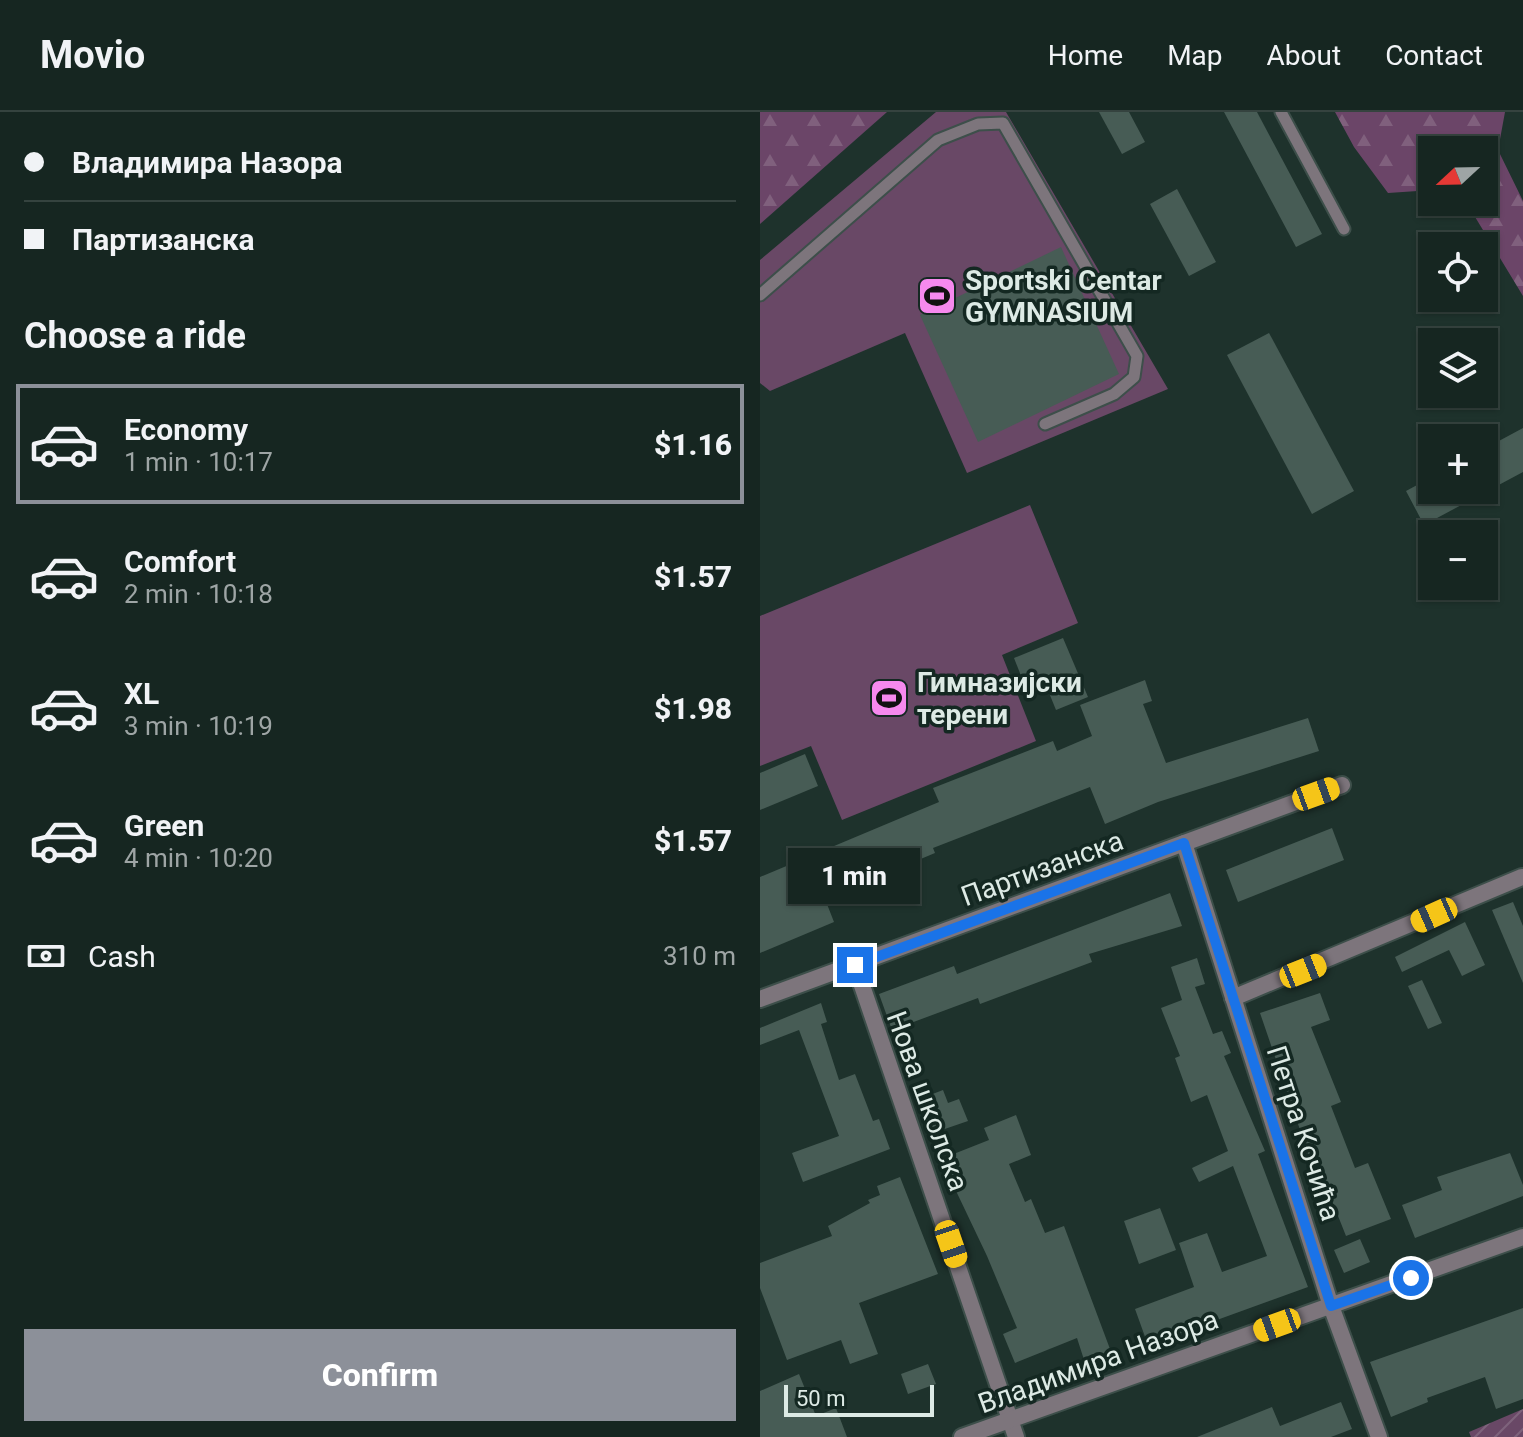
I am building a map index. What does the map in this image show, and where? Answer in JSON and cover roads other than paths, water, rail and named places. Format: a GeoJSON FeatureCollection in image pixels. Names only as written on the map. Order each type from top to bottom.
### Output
{"type":"FeatureCollection","features":[{"type":"Feature","properties":{"kind":"street","name":"Партизанска"},"geometry":{"type":"LineString","coordinates":[[760,999],[1342,785]]}},
{"type":"Feature","properties":{"kind":"street","name":"Петра Кочића"},"geometry":{"type":"LineString","coordinates":[[1184,843],[1331,1306],[1379,1437]]}},
{"type":"Feature","properties":{"kind":"street"},"geometry":{"type":"LineString","coordinates":[[1233,998],[1522,877]]}},
{"type":"Feature","properties":{"kind":"street","name":"Нова школска"},"geometry":{"type":"LineString","coordinates":[[855,965],[1016,1437]]}},
{"type":"Feature","properties":{"kind":"street","name":"Владимира Назора"},"geometry":{"type":"LineString","coordinates":[[962,1437],[981,1434],[1010,1420],[1523,1237]]}},
{"type":"Feature","properties":{"kind":"lane"},"geometry":{"type":"LineString","coordinates":[[1281,112],[1344,229]]}},
{"type":"Feature","properties":{"kind":"lane"},"geometry":{"type":"LineString","coordinates":[[760,295],[938,140],[978,124],[1003,123],[1137,356],[1134,377],[1114,394],[1045,424]]}},
{"type":"Feature","properties":{"kind":"place","name":"Sportski Centar GYMNASIUM"},"geometry":{"type":"Point","coordinates":[937,296]}},
{"type":"Feature","properties":{"kind":"place","name":"Гимназијски терени"},"geometry":{"type":"Point","coordinates":[889,698]}}]}
